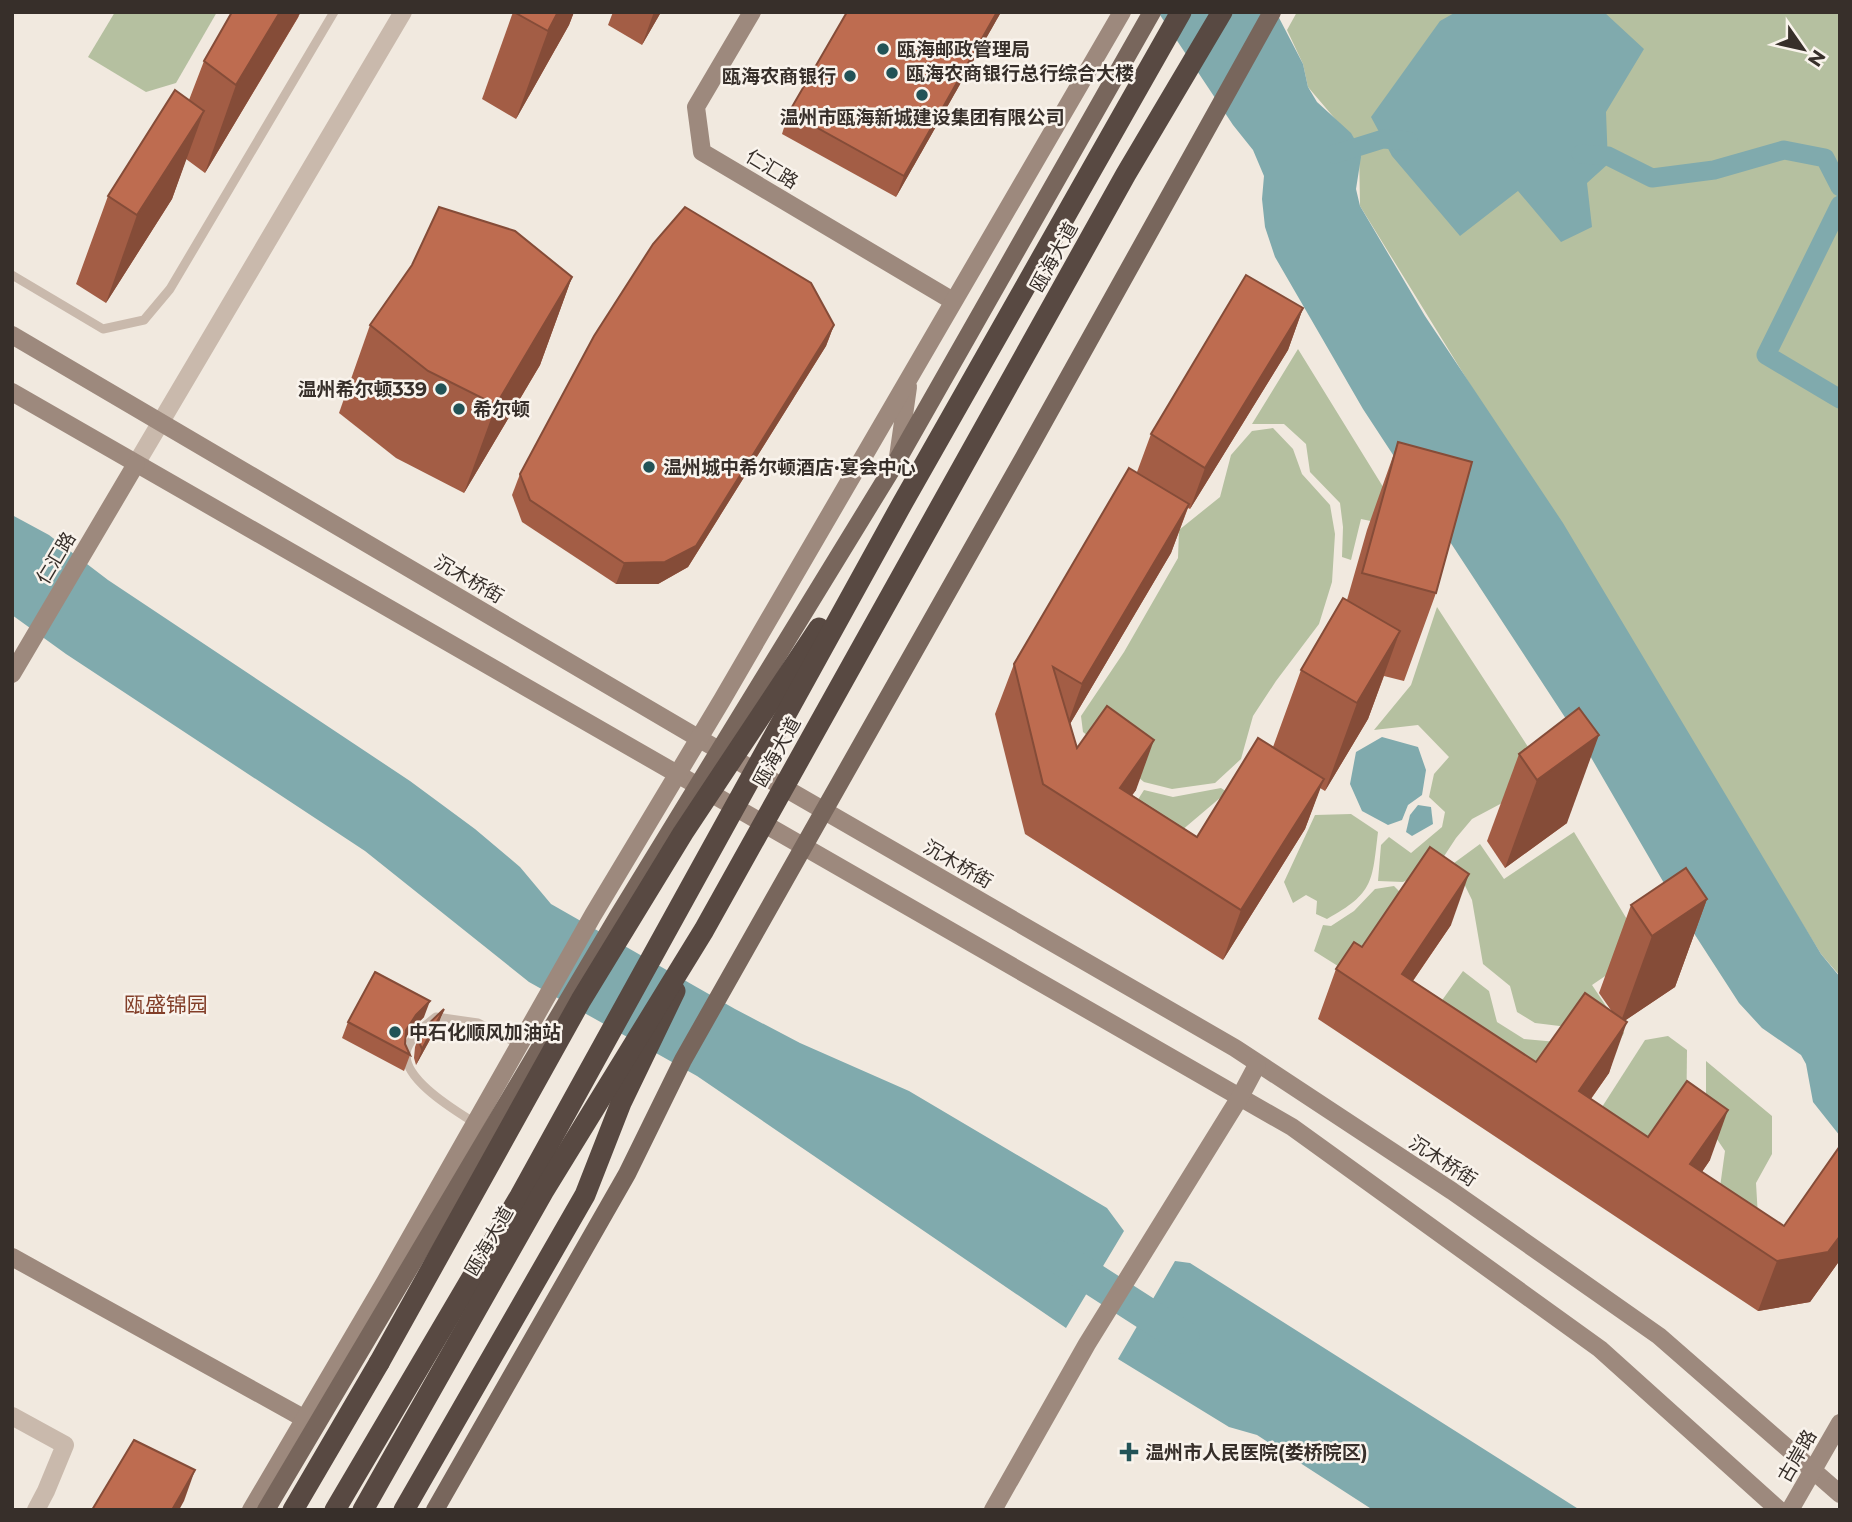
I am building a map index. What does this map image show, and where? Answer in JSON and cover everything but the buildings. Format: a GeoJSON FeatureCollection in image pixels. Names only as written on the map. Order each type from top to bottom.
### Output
{"type":"FeatureCollection","features":[{"type":"Feature","properties":{"kind":"highway","name":"瓯海大道"},"geometry":{"type":"LineString","coordinates":[[335,1510],[520,1196],[902,504],[1181,12]]}},
{"type":"Feature","properties":{"kind":"highway","name":"瓯海大道"},"geometry":{"type":"LineString","coordinates":[[363,1510],[543,1192],[704,930],[1119,186],[1222,12]]}},
{"type":"Feature","properties":{"kind":"highway"},"geometry":{"type":"LineString","coordinates":[[293,1510],[379,1363],[581,1000],[683,833],[902,504]]}},
{"type":"Feature","properties":{"kind":"highway"},"geometry":{"type":"LineString","coordinates":[[404,1510],[585,1195],[621,1103],[704,930]]}},
{"type":"Feature","properties":{"kind":"main road","name":"瓯海大道"},"geometry":{"type":"LineString","coordinates":[[266,1510],[618,916],[898,459],[1152,12]]}},
{"type":"Feature","properties":{"kind":"main road"},"geometry":{"type":"LineString","coordinates":[[435,1510],[626,1174],[683,1060],[805,848],[1272,12]]}},
{"type":"Feature","properties":{"kind":"street"},"geometry":{"type":"LineString","coordinates":[[136,464],[403,12]]}},
{"type":"Feature","properties":{"kind":"street","name":"仁汇路"},"geometry":{"type":"LineString","coordinates":[[752,12],[696,107],[702,152],[953,301]]}},
{"type":"Feature","properties":{"kind":"street"},"geometry":{"type":"LineString","coordinates":[[251,1510],[593,915],[722,701],[1122,12]]}},
{"type":"Feature","properties":{"kind":"street","name":"沉木桥街"},"geometry":{"type":"LineString","coordinates":[[12,335],[698,738],[1235,1048],[1452,1191],[1659,1336],[1840,1494]]}},
{"type":"Feature","properties":{"kind":"street"},"geometry":{"type":"LineString","coordinates":[[898,459],[909,377]]}},
{"type":"Feature","properties":{"kind":"street"},"geometry":{"type":"LineString","coordinates":[[12,392],[1292,1127],[1600,1349],[1779,1510]]}},
{"type":"Feature","properties":{"kind":"street","name":"仁汇路"},"geometry":{"type":"LineString","coordinates":[[12,674],[136,464]]}},
{"type":"Feature","properties":{"kind":"street"},"geometry":{"type":"LineString","coordinates":[[993,1510],[1087,1344],[1157,1227],[1240,1097],[1257,1065]]}},
{"type":"Feature","properties":{"kind":"street"},"geometry":{"type":"LineString","coordinates":[[12,1257],[305,1419]]}},
{"type":"Feature","properties":{"kind":"street"},"geometry":{"type":"LineString","coordinates":[[12,1416],[65,1445],[36,1510]]}},
{"type":"Feature","properties":{"kind":"street","name":"古岸路"},"geometry":{"type":"LineString","coordinates":[[1790,1510],[1840,1423]]}},
{"type":"Feature","properties":{"kind":"lane"},"geometry":{"type":"LineString","coordinates":[[12,275],[103,329],[144,320],[170,289],[334,12]]}},
{"type":"Feature","properties":{"kind":"lane"},"geometry":{"type":"LineString","coordinates":[[475,1123],[422,1084],[408,1066],[406,1051],[419,1030],[436,1017],[478,1023],[519,1044]]}},
{"type":"Feature","properties":{"kind":"green space"},"geometry":{"type":"Polygon","coordinates":[[[115,12],[217,12],[176,83],[146,92],[88,57],[115,12]]]}},
{"type":"Feature","properties":{"kind":"green space"},"geometry":{"type":"Polygon","coordinates":[[[1297,12],[1840,12],[1840,976],[1821,954],[1360,206],[1359,147],[1308,87],[1303,64],[1287,30],[1297,12]]]}},
{"type":"Feature","properties":{"kind":"green space"},"geometry":{"type":"Polygon","coordinates":[[[1298,349],[1409,529],[1361,519],[1351,560],[1342,557],[1343,527],[1340,503],[1310,472],[1306,444],[1284,424],[1252,424],[1298,349]]]}},
{"type":"Feature","properties":{"kind":"green space"},"geometry":{"type":"Polygon","coordinates":[[[1273,428],[1293,449],[1302,474],[1330,505],[1335,534],[1332,582],[1319,624],[1253,716],[1241,759],[1215,783],[1172,789],[1144,782],[1083,732],[1081,716],[1124,652],[1178,558],[1179,530],[1220,497],[1231,455],[1252,431],[1273,428]]]}},
{"type":"Feature","properties":{"kind":"green space"},"geometry":{"type":"Polygon","coordinates":[[[1437,607],[1532,753],[1504,802],[1472,819],[1437,867],[1403,882],[1378,881],[1381,845],[1389,837],[1411,853],[1442,827],[1445,812],[1429,797],[1434,774],[1449,757],[1418,725],[1374,730],[1411,685],[1437,607]]]}},
{"type":"Feature","properties":{"kind":"green space"},"geometry":{"type":"Polygon","coordinates":[[[1221,788],[1227,792],[1181,831],[1114,837],[1144,790],[1173,797],[1221,788]]]}},
{"type":"Feature","properties":{"kind":"green space"},"geometry":{"type":"Polygon","coordinates":[[[1351,814],[1378,832],[1372,875],[1354,901],[1327,919],[1316,914],[1317,901],[1306,895],[1293,903],[1284,882],[1315,815],[1351,814]]]}},
{"type":"Feature","properties":{"kind":"green space"},"geometry":{"type":"Polygon","coordinates":[[[1574,832],[1645,949],[1592,985],[1624,1033],[1611,1056],[1576,1028],[1535,1023],[1517,1012],[1510,986],[1483,964],[1472,900],[1454,863],[1480,844],[1504,879],[1574,832]]]}},
{"type":"Feature","properties":{"kind":"green space"},"geometry":{"type":"Polygon","coordinates":[[[1394,886],[1400,892],[1349,973],[1314,951],[1323,925],[1331,926],[1354,911],[1375,889],[1394,886]]]}},
{"type":"Feature","properties":{"kind":"green space"},"geometry":{"type":"Polygon","coordinates":[[[1463,971],[1489,991],[1497,1022],[1524,1039],[1557,1042],[1514,1101],[1415,1038],[1463,971]]]}},
{"type":"Feature","properties":{"kind":"green space"},"geometry":{"type":"Polygon","coordinates":[[[1668,1036],[1687,1050],[1686,1135],[1627,1177],[1577,1146],[1645,1040],[1668,1036]]]}},
{"type":"Feature","properties":{"kind":"green space"},"geometry":{"type":"Polygon","coordinates":[[[1706,1061],[1772,1116],[1772,1154],[1756,1183],[1758,1217],[1720,1187],[1725,1151],[1706,1123],[1706,1061]]]}},
{"type":"Feature","properties":{"kind":"water"},"geometry":{"type":"Polygon","coordinates":[[[1158,12],[1276,12],[1303,64],[1308,87],[1317,102],[1351,133],[1361,157],[1356,189],[1360,206],[1425,316],[1563,523],[1821,954],[1840,977],[1840,1136],[1813,1102],[1806,1064],[1801,1055],[1762,1028],[1739,1003],[1686,921],[1589,754],[1363,409],[1275,257],[1265,227],[1262,199],[1264,176],[1253,150],[1233,125],[1158,12]]]}},
{"type":"Feature","properties":{"kind":"water"},"geometry":{"type":"Polygon","coordinates":[[[1456,12],[1604,12],[1644,49],[1606,112],[1608,164],[1587,183],[1592,227],[1561,242],[1518,191],[1460,236],[1392,156],[1371,117],[1440,21],[1456,12]]]}},
{"type":"Feature","properties":{"kind":"water"},"geometry":{"type":"Polygon","coordinates":[[[12,515],[49,535],[108,580],[410,781],[475,829],[520,867],[551,904],[800,1043],[909,1091],[1107,1208],[1124,1231],[1066,1328],[697,1076],[529,982],[365,851],[66,654],[12,615],[12,515]]]}},
{"type":"Feature","properties":{"kind":"water"},"geometry":{"type":"Polygon","coordinates":[[[1382,737],[1418,747],[1426,770],[1422,795],[1408,805],[1402,820],[1388,825],[1362,811],[1350,784],[1356,752],[1382,737]]]}},
{"type":"Feature","properties":{"kind":"water"},"geometry":{"type":"Polygon","coordinates":[[[1418,805],[1431,807],[1433,824],[1412,836],[1406,832],[1410,815],[1418,805]]]}},
{"type":"Feature","properties":{"kind":"water"},"geometry":{"type":"Polygon","coordinates":[[[1175,1261],[1190,1263],[1580,1510],[1373,1510],[1257,1435],[1229,1427],[1118,1359],[1175,1261]]]}},
{"type":"Feature","properties":{"kind":"waterway"},"geometry":{"type":"LineString","coordinates":[[1335,154],[1383,139],[1408,141]]}},
{"type":"Feature","properties":{"kind":"waterway"},"geometry":{"type":"LineString","coordinates":[[1581,154],[1608,156],[1652,178],[1714,170],[1784,150],[1825,158],[1840,187]]}},
{"type":"Feature","properties":{"kind":"waterway"},"geometry":{"type":"LineString","coordinates":[[1840,205],[1766,355],[1840,399]]}},
{"type":"Feature","properties":{"kind":"waterway"},"geometry":{"type":"LineString","coordinates":[[1057,1256],[1183,1337]]}},
{"type":"Feature","properties":{"kind":"place","name":"瓯海邮政管理局"},"geometry":{"type":"Point","coordinates":[883,49]}},
{"type":"Feature","properties":{"kind":"place","name":"瓯海农商银行总行综合大楼"},"geometry":{"type":"Point","coordinates":[892,73]}},
{"type":"Feature","properties":{"kind":"place","name":"瓯海农商银行"},"geometry":{"type":"Point","coordinates":[850,76]}},
{"type":"Feature","properties":{"kind":"place","name":"温州市瓯海新城建设集团有限公司"},"geometry":{"type":"Point","coordinates":[922,95]}},
{"type":"Feature","properties":{"kind":"place","name":"温州希尔顿339"},"geometry":{"type":"Point","coordinates":[441,389]}},
{"type":"Feature","properties":{"kind":"place","name":"希尔顿"},"geometry":{"type":"Point","coordinates":[459,409]}},
{"type":"Feature","properties":{"kind":"place","name":"温州城中希尔顿酒店·宴会中心"},"geometry":{"type":"Point","coordinates":[649,467]}},
{"type":"Feature","properties":{"kind":"place","name":"中石化顺风加油站"},"geometry":{"type":"Point","coordinates":[395,1032]}},
{"type":"Feature","properties":{"kind":"place","name":"温州市人民医院(娄桥院区)"},"geometry":{"type":"Point","coordinates":[1129,1452]}},
{"type":"Feature","properties":{"kind":"district","name":"瓯盛锦园"},"geometry":{"type":"Point","coordinates":[166,1004]}}]}
